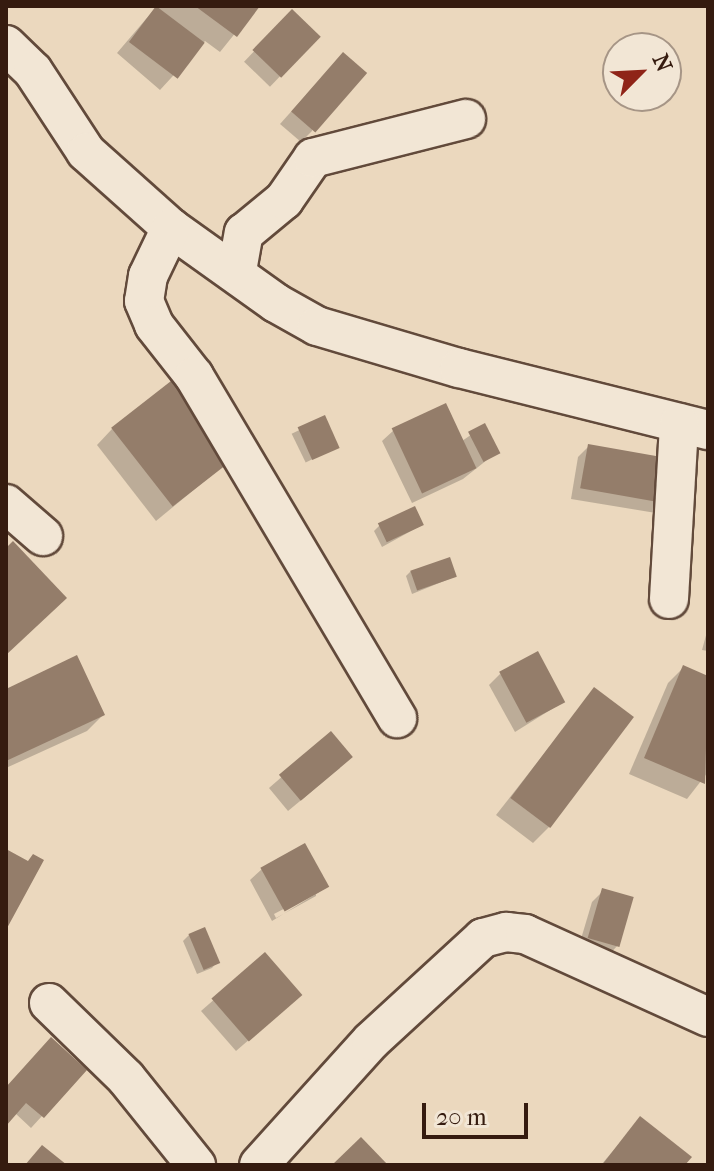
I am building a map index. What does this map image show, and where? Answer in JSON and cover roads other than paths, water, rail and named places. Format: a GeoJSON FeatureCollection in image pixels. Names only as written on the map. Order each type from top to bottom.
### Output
{"type":"FeatureCollection","features":[{"type":"Feature","properties":{"kind":"street"},"geometry":{"type":"LineString","coordinates":[[6,45],[33,71],[86,152],[171,228],[237,271],[276,303],[317,326],[459,368],[694,426],[669,599]]}},
{"type":"Feature","properties":{"kind":"street"},"geometry":{"type":"LineString","coordinates":[[237,271],[244,233],[284,200],[313,158],[466,119]]}},
{"type":"Feature","properties":{"kind":"street"},"geometry":{"type":"LineString","coordinates":[[171,228],[148,276],[144,301],[154,325],[194,376],[397,718]]}},
{"type":"Feature","properties":{"kind":"street"},"geometry":{"type":"LineString","coordinates":[[6,504],[43,536]]}},
{"type":"Feature","properties":{"kind":"street"},"geometry":{"type":"LineString","coordinates":[[259,1165],[371,1041],[483,938],[506,932],[525,934],[708,1017]]}},
{"type":"Feature","properties":{"kind":"street"},"geometry":{"type":"LineString","coordinates":[[49,1003],[126,1078],[196,1165]]}}]}
